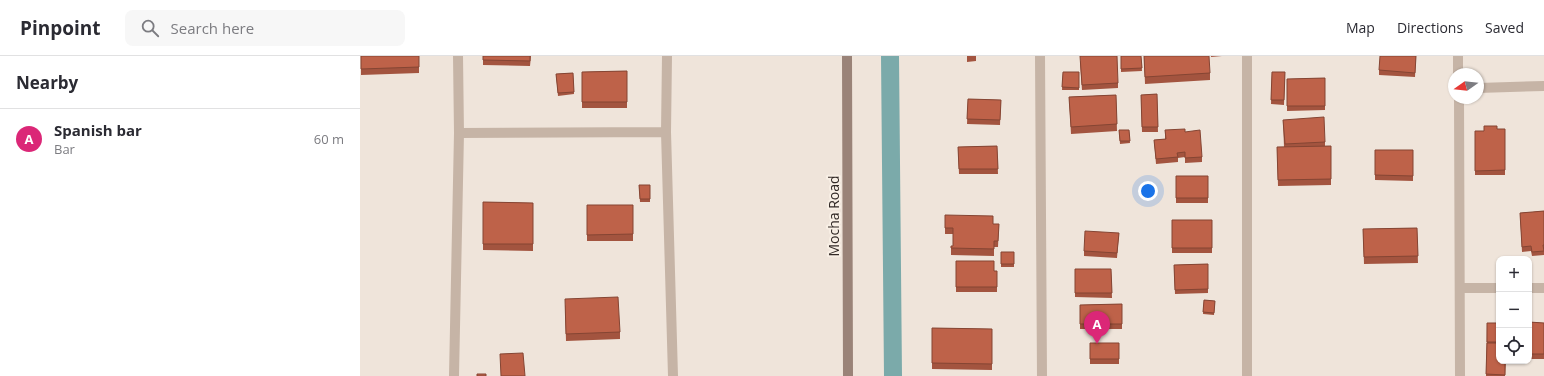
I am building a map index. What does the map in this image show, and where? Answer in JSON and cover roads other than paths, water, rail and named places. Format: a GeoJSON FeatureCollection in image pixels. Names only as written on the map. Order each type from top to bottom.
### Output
{"type":"FeatureCollection","features":[{"type":"Feature","properties":{"kind":"street"},"geometry":{"type":"LineString","coordinates":[[454,376],[460,133],[458,56]]}},
{"type":"Feature","properties":{"kind":"street"},"geometry":{"type":"LineString","coordinates":[[667,56],[666,132],[673,376]]}},
{"type":"Feature","properties":{"kind":"street","name":"Mocha Road"},"geometry":{"type":"LineString","coordinates":[[847,56],[848,376]]}},
{"type":"Feature","properties":{"kind":"street"},"geometry":{"type":"LineString","coordinates":[[1040,56],[1042,376]]}},
{"type":"Feature","properties":{"kind":"street"},"geometry":{"type":"LineString","coordinates":[[1246,376],[1247,56]]}},
{"type":"Feature","properties":{"kind":"street"},"geometry":{"type":"LineString","coordinates":[[1458,56],[1458,68]]}},
{"type":"Feature","properties":{"kind":"street"},"geometry":{"type":"LineString","coordinates":[[1484,88],[1544,86]]}},
{"type":"Feature","properties":{"kind":"street"},"geometry":{"type":"LineString","coordinates":[[1459,104],[1460,376]]}},
{"type":"Feature","properties":{"kind":"street"},"geometry":{"type":"LineString","coordinates":[[460,133],[666,132]]}},
{"type":"Feature","properties":{"kind":"street"},"geometry":{"type":"LineString","coordinates":[[1460,288],[1496,288]]}},
{"type":"Feature","properties":{"kind":"street"},"geometry":{"type":"LineString","coordinates":[[1532,288],[1544,288]]}},
{"type":"Feature","properties":{"kind":"waterway"},"geometry":{"type":"LineString","coordinates":[[890,56],[893,376]]}},
{"type":"Feature","properties":{"kind":"place","name":"Spanish bar"},"geometry":{"type":"Point","coordinates":[1097,344]}}]}
